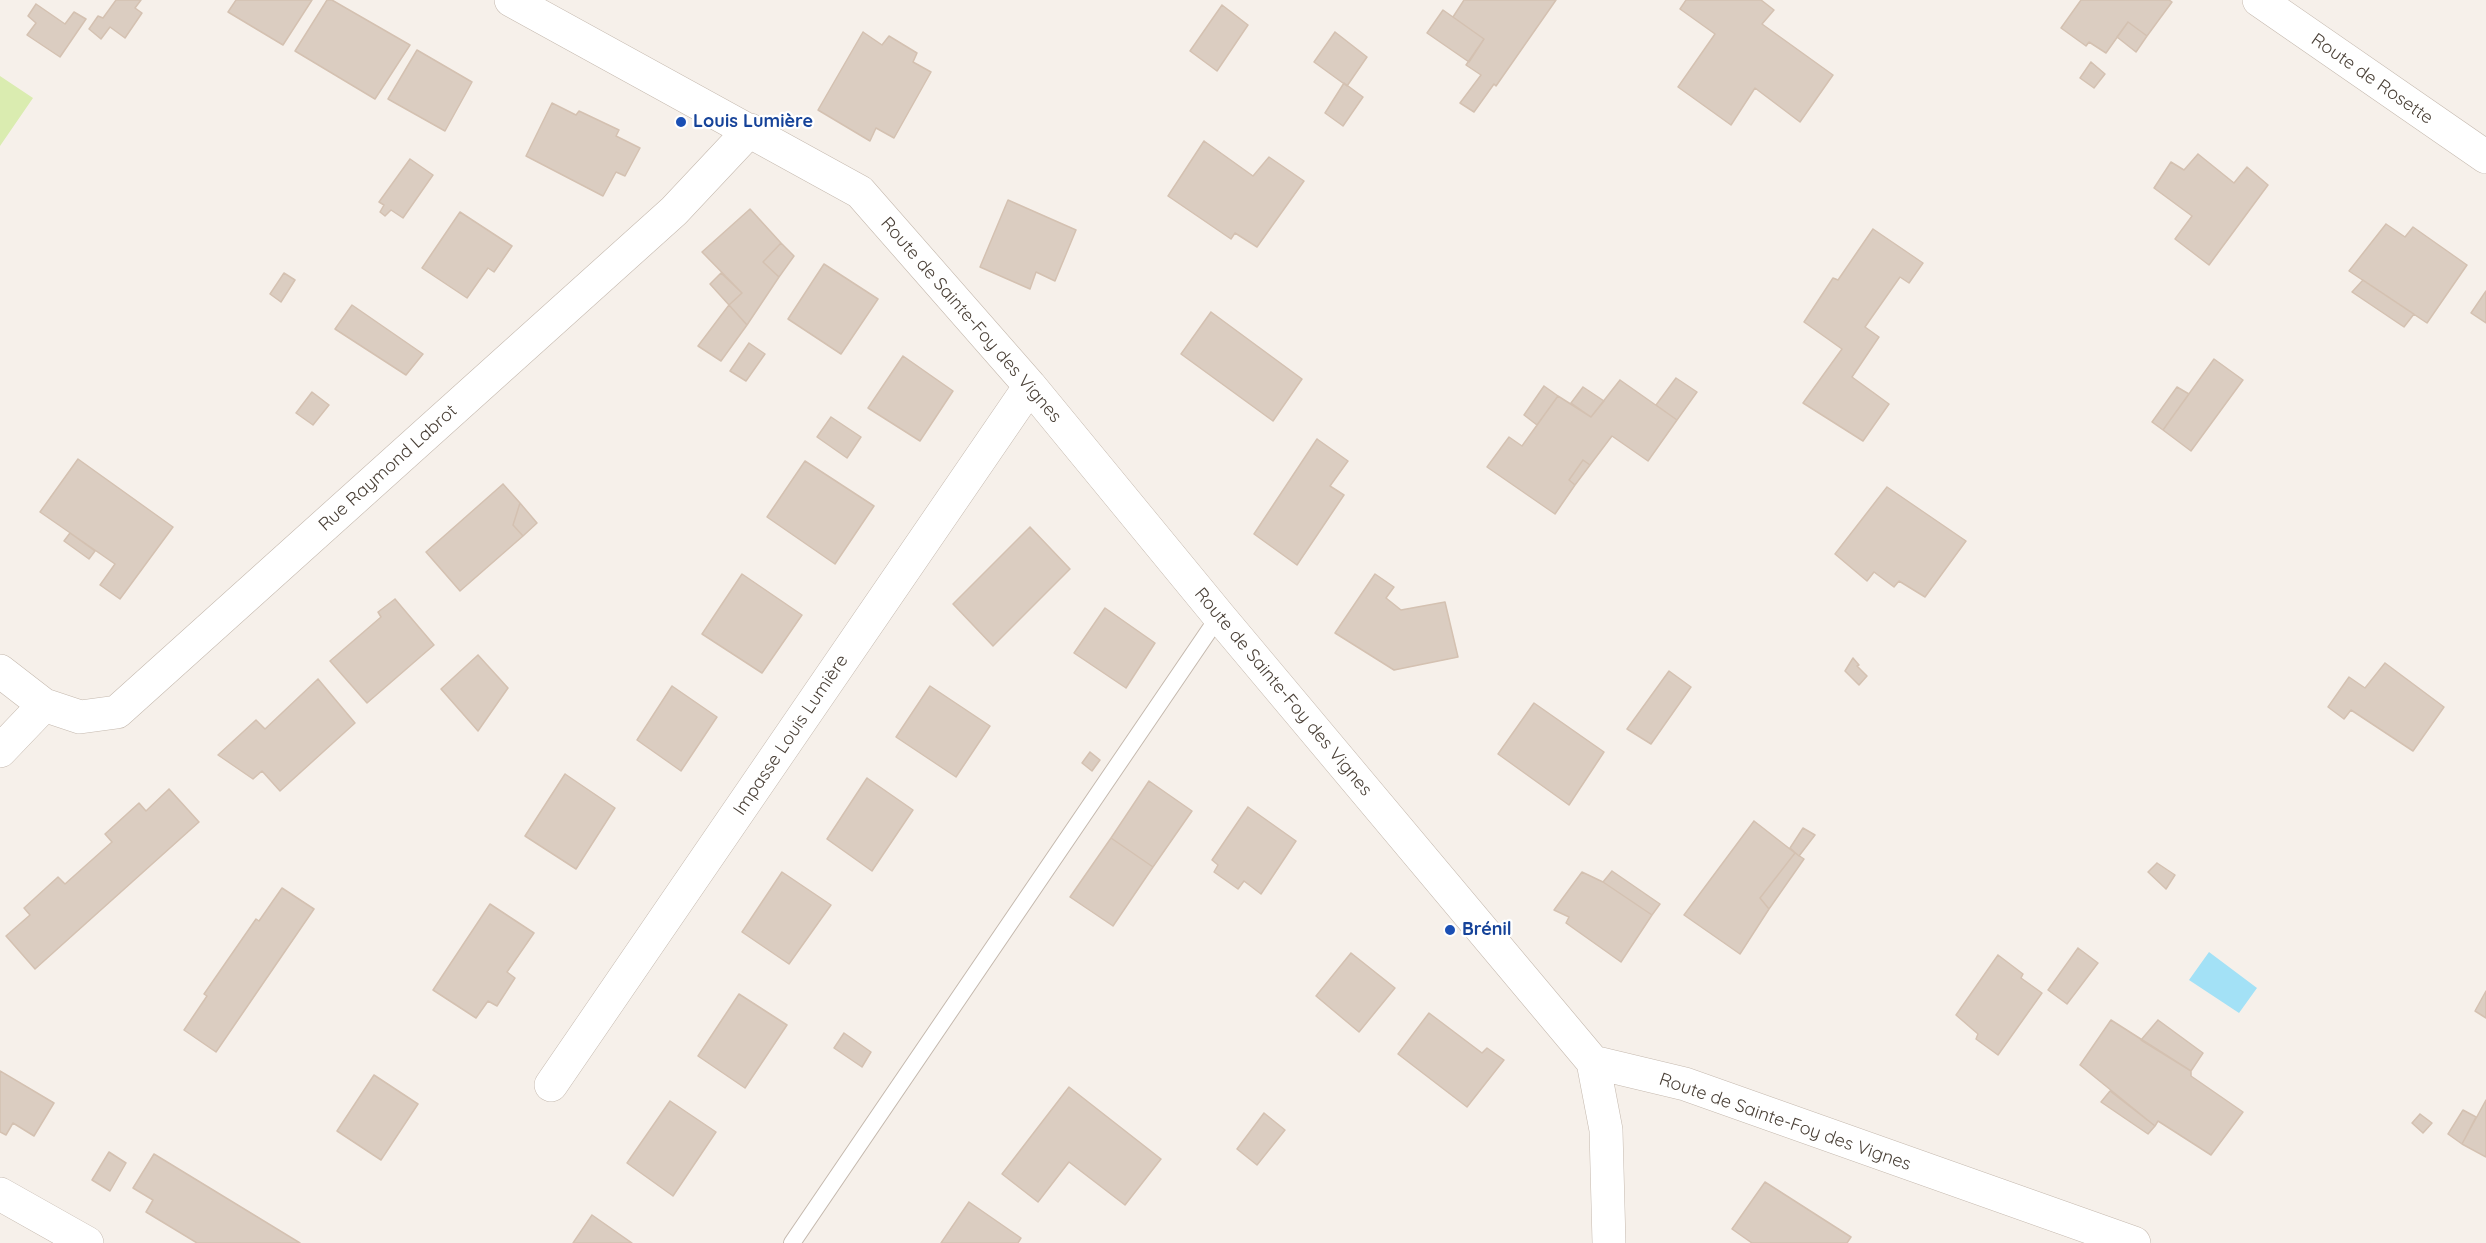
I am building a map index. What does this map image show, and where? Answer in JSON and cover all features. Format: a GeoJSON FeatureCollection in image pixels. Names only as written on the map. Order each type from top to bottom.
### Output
{"type":"FeatureCollection","features":[{"type":"Feature","properties":{"kind":"street","name":"Route de Sainte-Foy des Vignes"},"geometry":{"type":"LineString","coordinates":[[511,0],[860,192],[1030,386],[1219,616],[1593,1062],[1685,1084],[2134,1243]]}},
{"type":"Feature","properties":{"kind":"street","name":"Route de Rosette"},"geometry":{"type":"LineString","coordinates":[[2259,0],[2482,145]]}},
{"type":"Feature","properties":{"kind":"street","name":"Rue Raymond Labrot"},"geometry":{"type":"LineString","coordinates":[[0,671],[44,705],[80,717],[117,712],[674,211],[750,130]]}},
{"type":"Feature","properties":{"kind":"street","name":"Impasse Louis Lumière"},"geometry":{"type":"LineString","coordinates":[[551,1085],[1030,386]]}},
{"type":"Feature","properties":{"kind":"street"},"geometry":{"type":"LineString","coordinates":[[0,751],[44,705]]}},
{"type":"Feature","properties":{"kind":"street"},"geometry":{"type":"LineString","coordinates":[[1593,1062],[1606,1130],[1610,1243]]}},
{"type":"Feature","properties":{"kind":"street"},"geometry":{"type":"LineString","coordinates":[[0,1194],[87,1243]]}},
{"type":"Feature","properties":{"kind":"lane"},"geometry":{"type":"LineString","coordinates":[[792,1243],[1219,616]]}},
{"type":"Feature","properties":{"kind":"green space"},"geometry":{"type":"Polygon","coordinates":[[[0,76],[33,98],[0,146],[0,76]]]}},
{"type":"Feature","properties":{"kind":"water"},"geometry":{"type":"Polygon","coordinates":[[[2209,952],[2257,988],[2239,1013],[2189,980],[2209,952]]]}},
{"type":"Feature","properties":{"kind":"building"},"geometry":{"type":"Polygon","coordinates":[[[116,0],[141,0],[135,8],[142,13],[125,38],[110,27],[101,39],[89,29],[98,16],[103,18],[116,0]]]}},
{"type":"Feature","properties":{"kind":"building"},"geometry":{"type":"Polygon","coordinates":[[[236,0],[312,0],[283,45],[228,12],[236,0]]]}},
{"type":"Feature","properties":{"kind":"building"},"geometry":{"type":"Polygon","coordinates":[[[327,0],[332,0],[410,45],[375,99],[295,51],[327,0]]]}},
{"type":"Feature","properties":{"kind":"building"},"geometry":{"type":"Polygon","coordinates":[[[1464,0],[1556,0],[1496,86],[1494,84],[1474,112],[1460,103],[1481,75],[1466,65],[1484,39],[1453,17],[1464,0]]]}},
{"type":"Feature","properties":{"kind":"building"},"geometry":{"type":"Polygon","coordinates":[[[1686,0],[1761,0],[1774,10],[1762,24],[1833,75],[1800,122],[1755,88],[1731,125],[1678,87],[1715,34],[1680,9],[1686,0]]]}},
{"type":"Feature","properties":{"kind":"building"},"geometry":{"type":"Polygon","coordinates":[[[2081,0],[2169,0],[2172,2],[2147,36],[2128,22],[2106,53],[2089,42],[2086,46],[2061,28],[2081,0]]]}},
{"type":"Feature","properties":{"kind":"building"},"geometry":{"type":"Polygon","coordinates":[[[36,4],[65,24],[74,12],[86,19],[60,57],[27,35],[36,23],[28,16],[36,4]]]}},
{"type":"Feature","properties":{"kind":"building"},"geometry":{"type":"Polygon","coordinates":[[[1222,5],[1248,25],[1217,71],[1190,51],[1222,5]]]}},
{"type":"Feature","properties":{"kind":"building"},"geometry":{"type":"Polygon","coordinates":[[[1443,10],[1484,39],[1469,62],[1427,33],[1443,10]]]}},
{"type":"Feature","properties":{"kind":"building"},"geometry":{"type":"Polygon","coordinates":[[[2128,22],[2147,36],[2136,52],[2117,37],[2128,22]]]}},
{"type":"Feature","properties":{"kind":"building"},"geometry":{"type":"Polygon","coordinates":[[[863,32],[882,45],[889,36],[917,53],[913,62],[931,72],[894,138],[876,128],[870,141],[818,110],[863,32]]]}},
{"type":"Feature","properties":{"kind":"building"},"geometry":{"type":"Polygon","coordinates":[[[1335,32],[1367,57],[1347,86],[1314,62],[1335,32]]]}},
{"type":"Feature","properties":{"kind":"building"},"geometry":{"type":"Polygon","coordinates":[[[417,50],[472,82],[445,131],[388,99],[417,50]]]}},
{"type":"Feature","properties":{"kind":"building"},"geometry":{"type":"Polygon","coordinates":[[[2091,62],[2105,74],[2094,88],[2080,78],[2091,62]]]}},
{"type":"Feature","properties":{"kind":"building"},"geometry":{"type":"Polygon","coordinates":[[[1344,83],[1363,97],[1343,126],[1325,113],[1344,83]]]}},
{"type":"Feature","properties":{"kind":"building"},"geometry":{"type":"Polygon","coordinates":[[[552,103],[576,115],[579,111],[619,130],[616,136],[640,148],[625,176],[616,172],[603,196],[526,156],[552,103]]]}},
{"type":"Feature","properties":{"kind":"building"},"geometry":{"type":"Polygon","coordinates":[[[1204,141],[1253,176],[1269,157],[1304,181],[1257,247],[1235,233],[1231,239],[1168,196],[1204,141]]]}},
{"type":"Feature","properties":{"kind":"building"},"geometry":{"type":"Polygon","coordinates":[[[2198,154],[2234,183],[2247,167],[2268,185],[2209,265],[2175,239],[2192,216],[2154,188],[2171,162],[2184,170],[2198,154]]]}},
{"type":"Feature","properties":{"kind":"building"},"geometry":{"type":"Polygon","coordinates":[[[410,159],[433,175],[403,218],[391,210],[385,216],[380,212],[384,205],[379,202],[410,159]]]}},
{"type":"Feature","properties":{"kind":"building"},"geometry":{"type":"Polygon","coordinates":[[[1008,200],[1076,230],[1055,281],[1036,272],[1030,289],[980,267],[1008,200]]]}},
{"type":"Feature","properties":{"kind":"building"},"geometry":{"type":"Polygon","coordinates":[[[750,209],[781,243],[763,262],[779,277],[747,325],[729,305],[742,293],[702,252],[750,209]]]}},
{"type":"Feature","properties":{"kind":"building"},"geometry":{"type":"Polygon","coordinates":[[[460,212],[512,246],[494,272],[488,268],[467,298],[422,268],[460,212]]]}},
{"type":"Feature","properties":{"kind":"building"},"geometry":{"type":"Polygon","coordinates":[[[2386,224],[2405,237],[2413,227],[2467,265],[2427,323],[2349,271],[2386,224]]]}},
{"type":"Feature","properties":{"kind":"building"},"geometry":{"type":"Polygon","coordinates":[[[1873,229],[1923,263],[1909,283],[1900,277],[1865,327],[1879,337],[1852,377],[1889,404],[1863,441],[1803,403],[1842,349],[1804,322],[1833,278],[1838,280],[1873,229]]]}},
{"type":"Feature","properties":{"kind":"building"},"geometry":{"type":"Polygon","coordinates":[[[781,243],[794,256],[779,277],[763,262],[781,243]]]}},
{"type":"Feature","properties":{"kind":"building"},"geometry":{"type":"Polygon","coordinates":[[[824,264],[878,299],[841,354],[788,319],[824,264]]]}},
{"type":"Feature","properties":{"kind":"building"},"geometry":{"type":"Polygon","coordinates":[[[284,273],[295,280],[281,302],[270,294],[284,273]]]}},
{"type":"Feature","properties":{"kind":"building"},"geometry":{"type":"Polygon","coordinates":[[[721,273],[742,293],[729,305],[710,284],[721,273]]]}},
{"type":"Feature","properties":{"kind":"building"},"geometry":{"type":"Polygon","coordinates":[[[2363,280],[2414,314],[2404,327],[2352,292],[2363,280]]]}},
{"type":"Feature","properties":{"kind":"building"},"geometry":{"type":"Polygon","coordinates":[[[2486,291],[2486,323],[2471,313],[2486,291]]]}},
{"type":"Feature","properties":{"kind":"building"},"geometry":{"type":"Polygon","coordinates":[[[352,305],[423,354],[406,375],[335,329],[352,305]]]}},
{"type":"Feature","properties":{"kind":"building"},"geometry":{"type":"Polygon","coordinates":[[[729,305],[747,325],[721,361],[698,346],[729,305]]]}},
{"type":"Feature","properties":{"kind":"building"},"geometry":{"type":"Polygon","coordinates":[[[1211,312],[1302,379],[1273,421],[1181,354],[1211,312]]]}},
{"type":"Feature","properties":{"kind":"building"},"geometry":{"type":"Polygon","coordinates":[[[749,343],[765,354],[746,381],[730,371],[749,343]]]}},
{"type":"Feature","properties":{"kind":"building"},"geometry":{"type":"Polygon","coordinates":[[[903,356],[953,391],[920,441],[868,408],[903,356]]]}},
{"type":"Feature","properties":{"kind":"building"},"geometry":{"type":"Polygon","coordinates":[[[2214,359],[2243,380],[2191,451],[2163,430],[2214,359]]]}},
{"type":"Feature","properties":{"kind":"building"},"geometry":{"type":"Polygon","coordinates":[[[1676,378],[1697,392],[1677,420],[1656,405],[1676,378]]]}},
{"type":"Feature","properties":{"kind":"building"},"geometry":{"type":"Polygon","coordinates":[[[1620,380],[1677,420],[1648,461],[1612,436],[1590,465],[1583,460],[1569,480],[1575,485],[1555,514],[1487,467],[1509,437],[1522,446],[1558,396],[1591,417],[1620,380]]]}},
{"type":"Feature","properties":{"kind":"building"},"geometry":{"type":"Polygon","coordinates":[[[1544,386],[1558,396],[1537,425],[1524,415],[1544,386]]]}},
{"type":"Feature","properties":{"kind":"building"},"geometry":{"type":"Polygon","coordinates":[[[1583,387],[1604,401],[1591,417],[1571,403],[1583,387]]]}},
{"type":"Feature","properties":{"kind":"building"},"geometry":{"type":"Polygon","coordinates":[[[2177,387],[2189,394],[2163,430],[2152,422],[2177,387]]]}},
{"type":"Feature","properties":{"kind":"building"},"geometry":{"type":"Polygon","coordinates":[[[312,392],[329,405],[313,425],[296,413],[312,392]]]}},
{"type":"Feature","properties":{"kind":"building"},"geometry":{"type":"Polygon","coordinates":[[[831,417],[861,437],[847,458],[817,437],[831,417]]]}},
{"type":"Feature","properties":{"kind":"building"},"geometry":{"type":"Polygon","coordinates":[[[1317,439],[1348,461],[1330,486],[1344,495],[1297,565],[1254,534],[1317,439]]]}},
{"type":"Feature","properties":{"kind":"building"},"geometry":{"type":"Polygon","coordinates":[[[78,459],[173,527],[120,599],[100,585],[115,564],[40,512],[78,459]]]}},
{"type":"Feature","properties":{"kind":"building"},"geometry":{"type":"Polygon","coordinates":[[[1583,460],[1590,465],[1575,485],[1569,480],[1583,460]]]}},
{"type":"Feature","properties":{"kind":"building"},"geometry":{"type":"Polygon","coordinates":[[[805,461],[874,506],[835,564],[767,517],[805,461]]]}},
{"type":"Feature","properties":{"kind":"building"},"geometry":{"type":"Polygon","coordinates":[[[503,484],[520,503],[513,525],[523,536],[460,591],[426,552],[503,484]]]}},
{"type":"Feature","properties":{"kind":"building"},"geometry":{"type":"Polygon","coordinates":[[[1887,487],[1966,541],[1925,597],[1899,581],[1894,587],[1874,572],[1867,581],[1835,554],[1887,487]]]}},
{"type":"Feature","properties":{"kind":"building"},"geometry":{"type":"Polygon","coordinates":[[[520,503],[537,523],[523,536],[513,525],[520,503]]]}},
{"type":"Feature","properties":{"kind":"building"},"geometry":{"type":"Polygon","coordinates":[[[1030,527],[1070,569],[993,646],[953,604],[1030,527]]]}},
{"type":"Feature","properties":{"kind":"building"},"geometry":{"type":"Polygon","coordinates":[[[70,533],[95,551],[89,559],[64,541],[70,533]]]}},
{"type":"Feature","properties":{"kind":"building"},"geometry":{"type":"Polygon","coordinates":[[[742,574],[802,615],[762,673],[702,634],[742,574]]]}},
{"type":"Feature","properties":{"kind":"building"},"geometry":{"type":"Polygon","coordinates":[[[1375,574],[1394,587],[1386,598],[1401,610],[1445,602],[1458,657],[1394,670],[1335,633],[1375,574]]]}},
{"type":"Feature","properties":{"kind":"building"},"geometry":{"type":"Polygon","coordinates":[[[395,599],[434,645],[367,703],[330,661],[381,617],[378,612],[395,599]]]}},
{"type":"Feature","properties":{"kind":"building"},"geometry":{"type":"Polygon","coordinates":[[[1105,608],[1155,643],[1126,688],[1074,653],[1105,608]]]}},
{"type":"Feature","properties":{"kind":"building"},"geometry":{"type":"Polygon","coordinates":[[[478,655],[508,688],[478,731],[441,689],[478,655]]]}},
{"type":"Feature","properties":{"kind":"building"},"geometry":{"type":"Polygon","coordinates":[[[1853,658],[1867,676],[1859,685],[1845,671],[1853,658]]]}},
{"type":"Feature","properties":{"kind":"building"},"geometry":{"type":"Polygon","coordinates":[[[2385,663],[2444,707],[2413,751],[2351,710],[2344,719],[2328,707],[2349,677],[2365,688],[2385,663]]]}},
{"type":"Feature","properties":{"kind":"building"},"geometry":{"type":"Polygon","coordinates":[[[1669,671],[1691,687],[1651,744],[1627,729],[1669,671]]]}},
{"type":"Feature","properties":{"kind":"building"},"geometry":{"type":"Polygon","coordinates":[[[318,679],[355,723],[280,791],[262,771],[253,779],[218,755],[256,720],[265,729],[318,679]]]}},
{"type":"Feature","properties":{"kind":"building"},"geometry":{"type":"Polygon","coordinates":[[[672,686],[717,717],[681,771],[637,740],[672,686]]]}},
{"type":"Feature","properties":{"kind":"building"},"geometry":{"type":"Polygon","coordinates":[[[930,686],[990,726],[956,777],[896,737],[930,686]]]}},
{"type":"Feature","properties":{"kind":"building"},"geometry":{"type":"Polygon","coordinates":[[[1534,703],[1604,752],[1569,805],[1498,754],[1534,703]]]}},
{"type":"Feature","properties":{"kind":"building"},"geometry":{"type":"Polygon","coordinates":[[[1090,752],[1100,760],[1092,771],[1082,763],[1090,752]]]}},
{"type":"Feature","properties":{"kind":"building"},"geometry":{"type":"Polygon","coordinates":[[[565,774],[615,808],[576,869],[525,836],[565,774]]]}},
{"type":"Feature","properties":{"kind":"building"},"geometry":{"type":"Polygon","coordinates":[[[867,778],[913,810],[872,871],[827,839],[867,778]]]}},
{"type":"Feature","properties":{"kind":"building"},"geometry":{"type":"Polygon","coordinates":[[[1149,781],[1192,811],[1153,867],[1111,838],[1149,781]]]}},
{"type":"Feature","properties":{"kind":"building"},"geometry":{"type":"Polygon","coordinates":[[[169,789],[199,822],[35,969],[6,936],[30,915],[24,908],[58,877],[65,884],[112,842],[105,834],[139,803],[146,811],[169,789]]]}},
{"type":"Feature","properties":{"kind":"building"},"geometry":{"type":"Polygon","coordinates":[[[1248,807],[1296,841],[1261,894],[1244,881],[1238,889],[1214,872],[1218,865],[1212,860],[1248,807]]]}},
{"type":"Feature","properties":{"kind":"building"},"geometry":{"type":"Polygon","coordinates":[[[1754,821],[1795,853],[1760,898],[1769,909],[1740,954],[1684,915],[1754,821]]]}},
{"type":"Feature","properties":{"kind":"building"},"geometry":{"type":"Polygon","coordinates":[[[1803,828],[1815,835],[1799,856],[1790,848],[1803,828]]]}},
{"type":"Feature","properties":{"kind":"building"},"geometry":{"type":"Polygon","coordinates":[[[1111,838],[1153,867],[1113,926],[1070,897],[1111,838]]]}},
{"type":"Feature","properties":{"kind":"building"},"geometry":{"type":"Polygon","coordinates":[[[1795,853],[1804,859],[1769,909],[1760,898],[1795,853]]]}},
{"type":"Feature","properties":{"kind":"building"},"geometry":{"type":"Polygon","coordinates":[[[2157,863],[2175,875],[2166,889],[2148,872],[2157,863]]]}},
{"type":"Feature","properties":{"kind":"building"},"geometry":{"type":"Polygon","coordinates":[[[1612,871],[1660,904],[1652,915],[1603,882],[1612,871]]]}},
{"type":"Feature","properties":{"kind":"building"},"geometry":{"type":"Polygon","coordinates":[[[782,872],[831,905],[789,964],[742,932],[782,872]]]}},
{"type":"Feature","properties":{"kind":"building"},"geometry":{"type":"Polygon","coordinates":[[[1582,872],[1603,882],[1652,915],[1621,962],[1566,923],[1569,917],[1554,910],[1582,872]]]}},
{"type":"Feature","properties":{"kind":"building"},"geometry":{"type":"Polygon","coordinates":[[[282,888],[314,909],[216,1052],[184,1030],[207,996],[204,994],[256,919],[259,921],[282,888]]]}},
{"type":"Feature","properties":{"kind":"building"},"geometry":{"type":"Polygon","coordinates":[[[490,904],[534,933],[507,972],[515,978],[497,1006],[488,1001],[476,1018],[433,990],[490,904]]]}},
{"type":"Feature","properties":{"kind":"building"},"geometry":{"type":"Polygon","coordinates":[[[2078,948],[2098,963],[2067,1004],[2048,990],[2078,948]]]}},
{"type":"Feature","properties":{"kind":"building"},"geometry":{"type":"Polygon","coordinates":[[[1351,953],[1395,988],[1359,1032],[1316,996],[1351,953]]]}},
{"type":"Feature","properties":{"kind":"building"},"geometry":{"type":"Polygon","coordinates":[[[1998,955],[2023,974],[2021,978],[2042,993],[1998,1055],[1976,1039],[1978,1034],[1956,1015],[1998,955]]]}},
{"type":"Feature","properties":{"kind":"building"},"geometry":{"type":"Polygon","coordinates":[[[2486,991],[2486,1018],[2475,1011],[2486,991]]]}},
{"type":"Feature","properties":{"kind":"building"},"geometry":{"type":"Polygon","coordinates":[[[739,994],[787,1025],[745,1088],[698,1056],[739,994]]]}},
{"type":"Feature","properties":{"kind":"building"},"geometry":{"type":"Polygon","coordinates":[[[1429,1013],[1482,1053],[1487,1048],[1504,1060],[1467,1107],[1398,1054],[1429,1013]]]}},
{"type":"Feature","properties":{"kind":"building"},"geometry":{"type":"Polygon","coordinates":[[[2111,1020],[2191,1071],[2191,1076],[2243,1112],[2211,1155],[2158,1121],[2155,1126],[2080,1065],[2111,1020]]]}},
{"type":"Feature","properties":{"kind":"building"},"geometry":{"type":"Polygon","coordinates":[[[2158,1020],[2203,1053],[2191,1071],[2141,1040],[2158,1020]]]}},
{"type":"Feature","properties":{"kind":"building"},"geometry":{"type":"Polygon","coordinates":[[[844,1033],[871,1052],[862,1067],[834,1048],[844,1033]]]}},
{"type":"Feature","properties":{"kind":"building"},"geometry":{"type":"Polygon","coordinates":[[[0,1071],[54,1103],[34,1136],[13,1123],[6,1135],[0,1132],[0,1071]]]}},
{"type":"Feature","properties":{"kind":"building"},"geometry":{"type":"Polygon","coordinates":[[[374,1075],[418,1104],[381,1160],[337,1131],[374,1075]]]}},
{"type":"Feature","properties":{"kind":"building"},"geometry":{"type":"Polygon","coordinates":[[[1069,1087],[1161,1159],[1125,1205],[1069,1162],[1038,1202],[1002,1174],[1069,1087]]]}},
{"type":"Feature","properties":{"kind":"building"},"geometry":{"type":"Polygon","coordinates":[[[2110,1091],[2155,1126],[2148,1134],[2101,1102],[2110,1091]]]}},
{"type":"Feature","properties":{"kind":"building"},"geometry":{"type":"Polygon","coordinates":[[[2486,1100],[2486,1157],[2462,1144],[2486,1100]]]}},
{"type":"Feature","properties":{"kind":"building"},"geometry":{"type":"Polygon","coordinates":[[[670,1101],[716,1132],[673,1196],[627,1163],[670,1101]]]}},
{"type":"Feature","properties":{"kind":"building"},"geometry":{"type":"Polygon","coordinates":[[[2463,1110],[2476,1117],[2462,1144],[2448,1134],[2463,1110]]]}},
{"type":"Feature","properties":{"kind":"building"},"geometry":{"type":"Polygon","coordinates":[[[1264,1113],[1285,1130],[1257,1165],[1237,1149],[1264,1113]]]}},
{"type":"Feature","properties":{"kind":"building"},"geometry":{"type":"Polygon","coordinates":[[[2420,1114],[2432,1123],[2423,1133],[2412,1123],[2420,1114]]]}},
{"type":"Feature","properties":{"kind":"building"},"geometry":{"type":"Polygon","coordinates":[[[109,1152],[126,1163],[110,1191],[92,1180],[109,1152]]]}},
{"type":"Feature","properties":{"kind":"building"},"geometry":{"type":"Polygon","coordinates":[[[154,1154],[300,1243],[197,1243],[146,1212],[153,1200],[133,1188],[154,1154]]]}},
{"type":"Feature","properties":{"kind":"building"},"geometry":{"type":"Polygon","coordinates":[[[1765,1182],[1851,1237],[1847,1243],[1752,1243],[1732,1229],[1765,1182]]]}},
{"type":"Feature","properties":{"kind":"building"},"geometry":{"type":"Polygon","coordinates":[[[969,1202],[1021,1238],[1018,1243],[941,1243],[969,1202]]]}},
{"type":"Feature","properties":{"kind":"building"},"geometry":{"type":"Polygon","coordinates":[[[592,1215],[632,1243],[573,1243],[592,1215]]]}},
{"type":"Feature","properties":{"kind":"place","name":"Louis Lumière"},"geometry":{"type":"Point","coordinates":[681,122]}},
{"type":"Feature","properties":{"kind":"place","name":"Brénil"},"geometry":{"type":"Point","coordinates":[1450,930]}}]}
